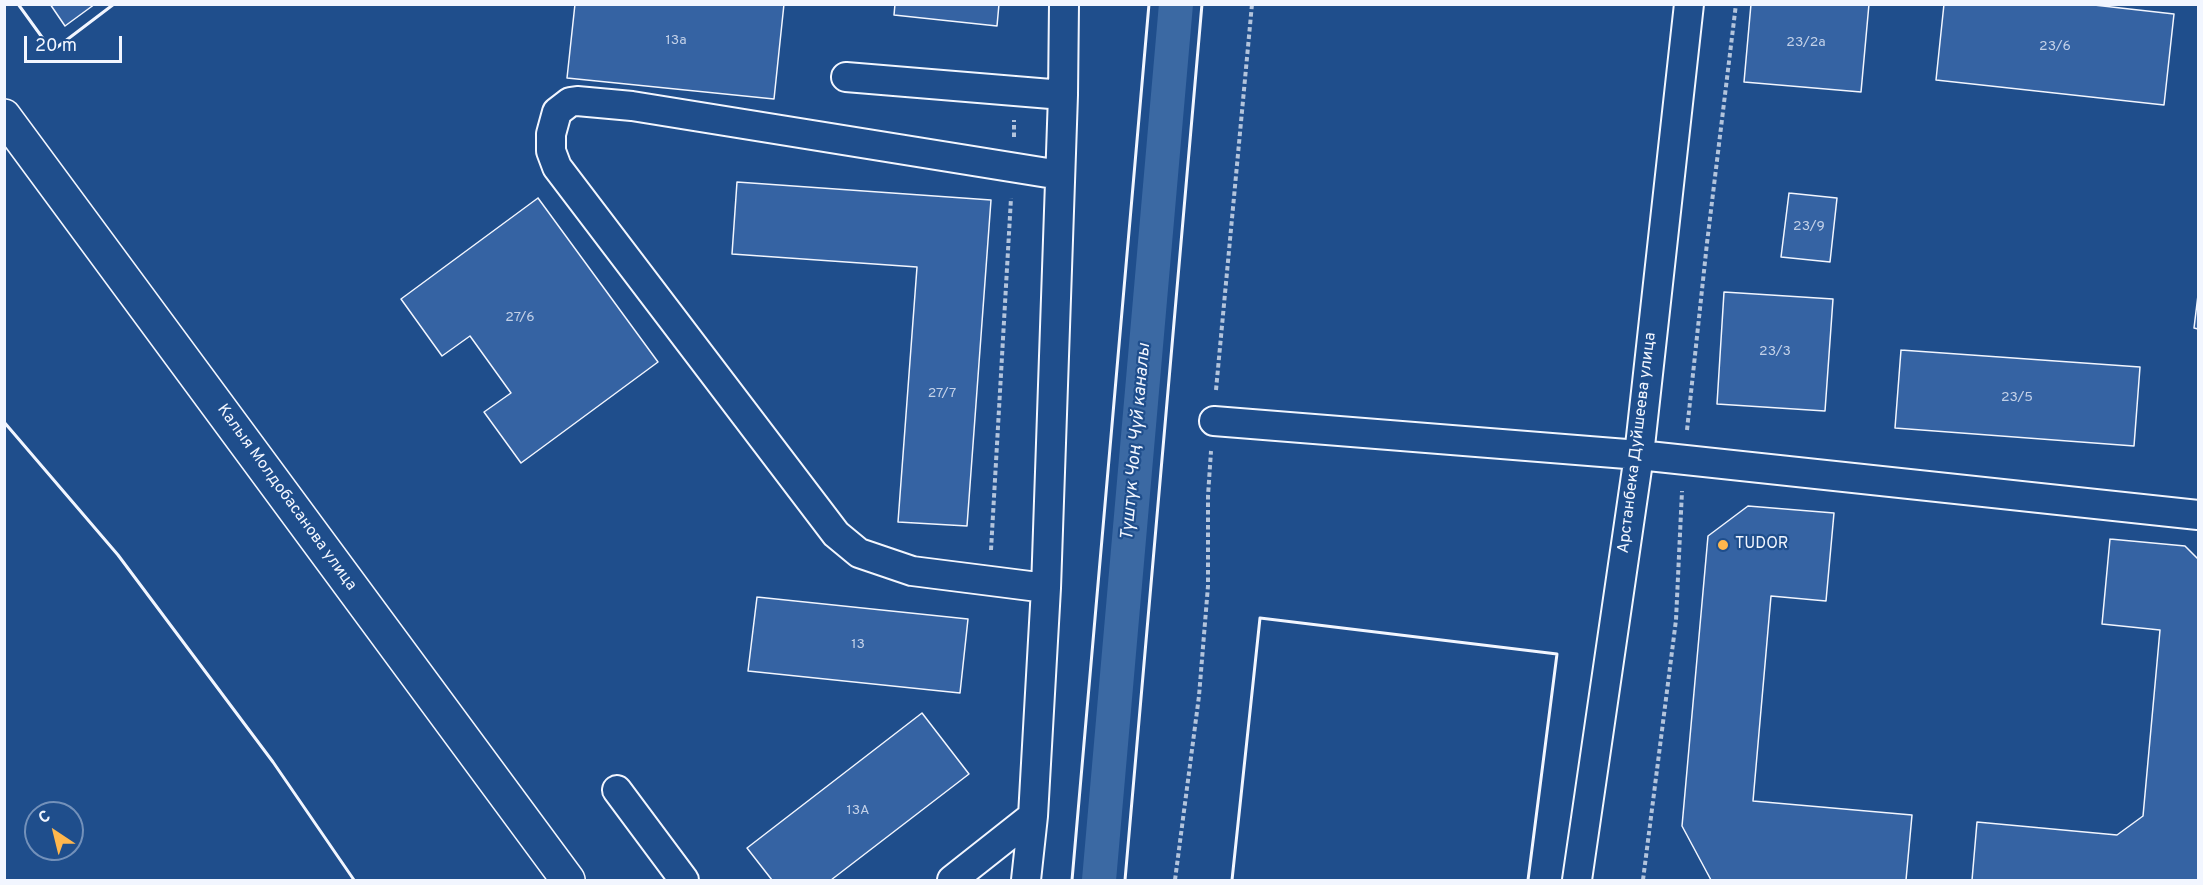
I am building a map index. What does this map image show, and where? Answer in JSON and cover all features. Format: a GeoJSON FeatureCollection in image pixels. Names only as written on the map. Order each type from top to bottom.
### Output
{"type":"FeatureCollection","features":[{"type":"Feature","properties":{"kind":"street"},"geometry":{"type":"LineString","coordinates":[[1026,880],[1033,816],[1046,588],[1063,95],[1064,4]]}},
{"type":"Feature","properties":{"kind":"street","name":"Арстанбека Дуйшеева улица"},"geometry":{"type":"LineString","coordinates":[[1577,880],[1639,455],[1689,4]]}},
{"type":"Feature","properties":{"kind":"street"},"geometry":{"type":"LineString","coordinates":[[846,77],[1063,95]]}},
{"type":"Feature","properties":{"kind":"street"},"geometry":{"type":"LineString","coordinates":[[1046,588],[912,571],[860,553],[836,534],[557,167],[551,151],[551,134],[557,112],[570,102],[576,101],[632,106],[1060,175]]}},
{"type":"Feature","properties":{"kind":"street","name":"Калыя Молдобасанова улица"},"geometry":{"type":"LineString","coordinates":[[4,116],[568,880]]}},
{"type":"Feature","properties":{"kind":"street"},"geometry":{"type":"LineString","coordinates":[[1214,421],[1639,455],[2199,515]]}},
{"type":"Feature","properties":{"kind":"street"},"geometry":{"type":"LineString","coordinates":[[617,790],[684,880]]}},
{"type":"Feature","properties":{"kind":"street"},"geometry":{"type":"LineString","coordinates":[[952,880],[1033,816]]}},
{"type":"Feature","properties":{"kind":"path"},"geometry":{"type":"LineString","coordinates":[[1643,880],[1676,620],[1684,460],[1707,243],[1737,4]]}},
{"type":"Feature","properties":{"kind":"path"},"geometry":{"type":"LineString","coordinates":[[989,581],[1013,168],[1014,91]]}},
{"type":"Feature","properties":{"kind":"building"},"geometry":{"type":"Polygon","coordinates":[[[50,4],[95,4],[65,26],[50,4]]]}},
{"type":"Feature","properties":{"kind":"building"},"geometry":{"type":"Polygon","coordinates":[[[575,4],[784,4],[774,99],[567,78],[575,4]]]}},
{"type":"Feature","properties":{"kind":"building"},"geometry":{"type":"Polygon","coordinates":[[[895,4],[999,4],[997,26],[894,15],[895,4]]]}},
{"type":"Feature","properties":{"kind":"building"},"geometry":{"type":"Polygon","coordinates":[[[1751,4],[1869,4],[1861,92],[1744,82],[1751,4]]]}},
{"type":"Feature","properties":{"kind":"building"},"geometry":{"type":"Polygon","coordinates":[[[1944,4],[2085,4],[2174,14],[2164,105],[1936,80],[1944,4]]]}},
{"type":"Feature","properties":{"kind":"building"},"geometry":{"type":"Polygon","coordinates":[[[737,182],[991,200],[967,526],[898,522],[917,267],[732,254],[737,182]]]}},
{"type":"Feature","properties":{"kind":"building"},"geometry":{"type":"Polygon","coordinates":[[[1789,193],[1837,198],[1830,262],[1781,257],[1789,193]]]}},
{"type":"Feature","properties":{"kind":"building"},"geometry":{"type":"Polygon","coordinates":[[[538,198],[658,362],[521,463],[484,412],[511,393],[470,336],[442,356],[401,299],[538,198]]]}},
{"type":"Feature","properties":{"kind":"building"},"geometry":{"type":"Polygon","coordinates":[[[1724,292],[1833,299],[1825,411],[1717,404],[1724,292]]]}},
{"type":"Feature","properties":{"kind":"building"},"geometry":{"type":"Polygon","coordinates":[[[2198,295],[2198,329],[2194,328],[2198,295]]]}},
{"type":"Feature","properties":{"kind":"building"},"geometry":{"type":"Polygon","coordinates":[[[1901,350],[2140,367],[2134,446],[1895,428],[1901,350]]]}},
{"type":"Feature","properties":{"kind":"building"},"geometry":{"type":"Polygon","coordinates":[[[1748,506],[1834,513],[1826,601],[1771,596],[1753,801],[1912,815],[1906,880],[1711,880],[1682,826],[1708,536],[1748,506]]]}},
{"type":"Feature","properties":{"kind":"building"},"geometry":{"type":"Polygon","coordinates":[[[2110,539],[2185,546],[2198,559],[2198,880],[1972,880],[1977,822],[2117,835],[2143,816],[2160,630],[2102,624],[2110,539]]]}},
{"type":"Feature","properties":{"kind":"building"},"geometry":{"type":"Polygon","coordinates":[[[757,597],[968,619],[960,693],[748,671],[757,597]]]}},
{"type":"Feature","properties":{"kind":"building"},"geometry":{"type":"Polygon","coordinates":[[[922,713],[969,774],[831,880],[772,880],[747,848],[922,713]]]}},
{"type":"Feature","properties":{"kind":"waterway","name":"Түштүк Чоң Чүй каналы"},"geometry":{"type":"LineString","coordinates":[[1099,880],[1176,4]]}},
{"type":"Feature","properties":{"kind":"wall"},"geometry":{"type":"LineString","coordinates":[[18,4],[52,51],[114,4]]}},
{"type":"Feature","properties":{"kind":"wall"},"geometry":{"type":"LineString","coordinates":[[1072,880],[1149,4]]}},
{"type":"Feature","properties":{"kind":"wall"},"geometry":{"type":"LineString","coordinates":[[1125,880],[1202,4]]}},
{"type":"Feature","properties":{"kind":"wall"},"geometry":{"type":"LineString","coordinates":[[4,422],[118,555],[273,762],[354,880]]}},
{"type":"Feature","properties":{"kind":"wall"},"geometry":{"type":"LineString","coordinates":[[1232,880],[1260,618],[1557,654],[1528,880]]}},
{"type":"Feature","properties":{"kind":"place","name":"TUDOR"},"geometry":{"type":"Point","coordinates":[1723,545]}}]}
